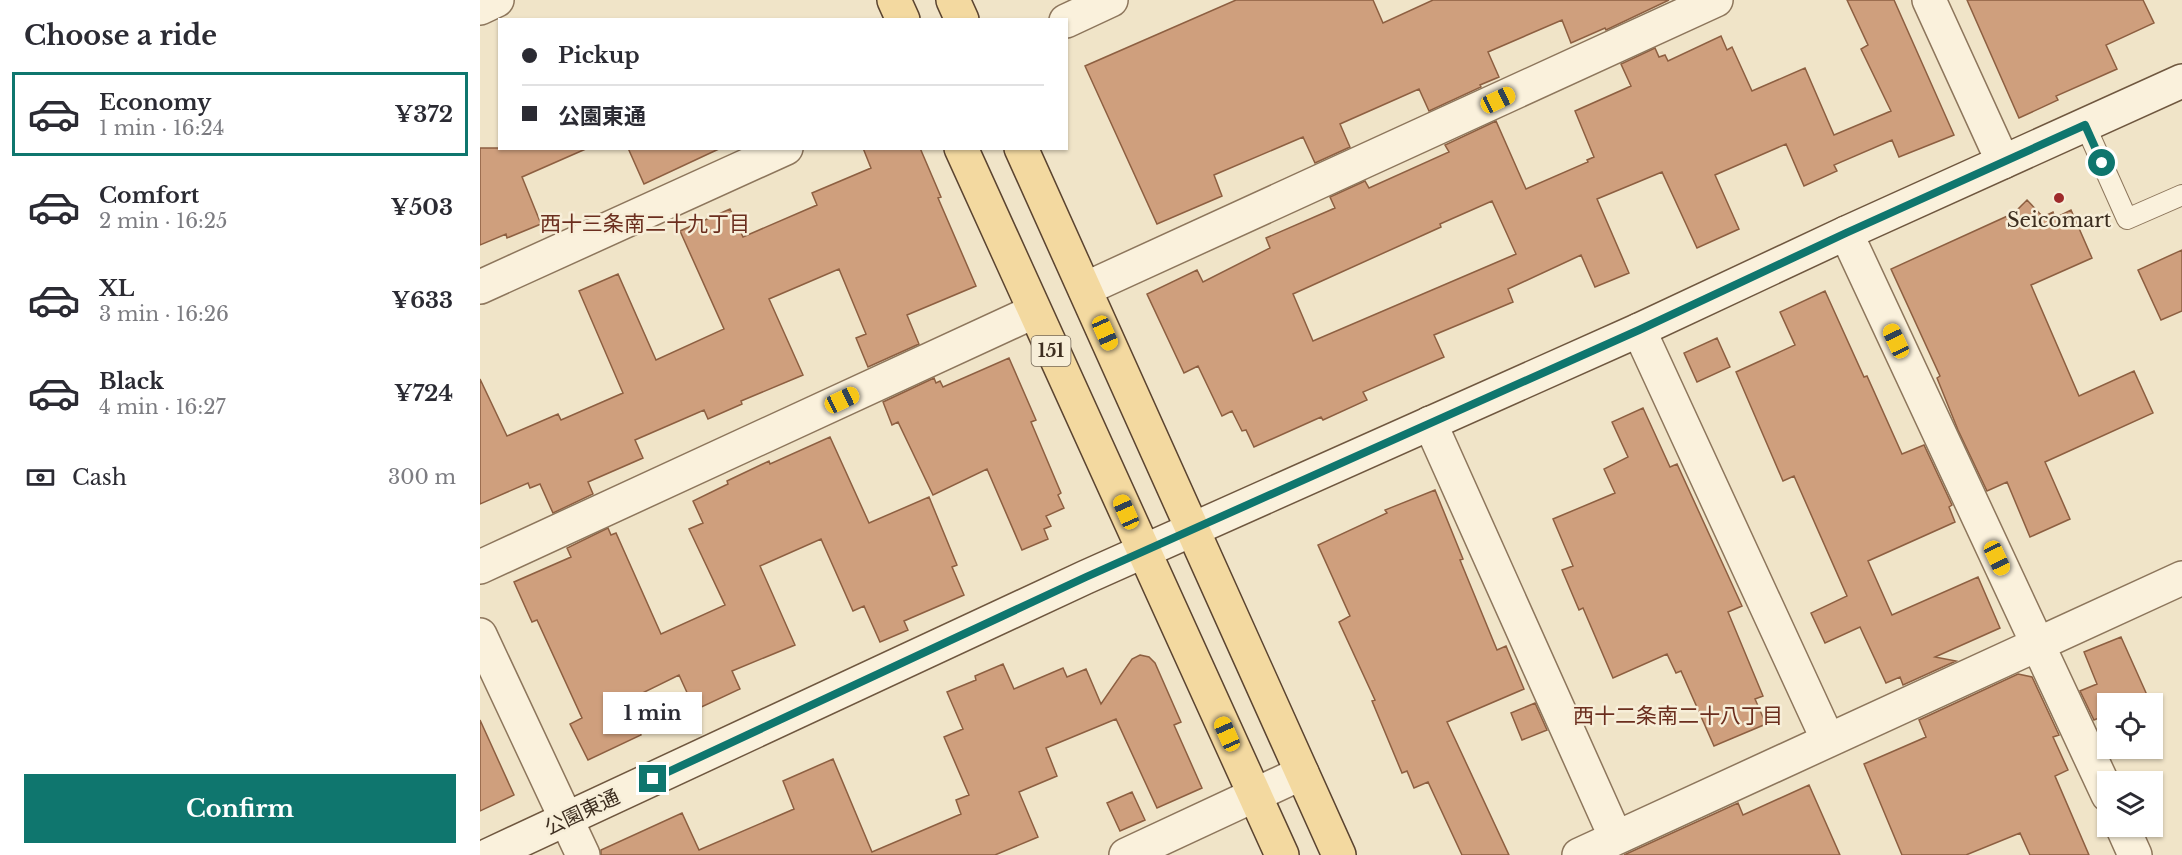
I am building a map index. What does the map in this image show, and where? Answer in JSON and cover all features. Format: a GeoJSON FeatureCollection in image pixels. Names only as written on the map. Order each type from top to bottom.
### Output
{"type":"FeatureCollection","features":[{"type":"Feature","properties":{"kind":"main road"},"geometry":{"type":"LineString","coordinates":[[894,0],[902,18]]}},
{"type":"Feature","properties":{"kind":"main road"},"geometry":{"type":"LineString","coordinates":[[953,0],[961,18]]}},
{"type":"Feature","properties":{"kind":"main road","name":"151"},"geometry":{"type":"LineString","coordinates":[[962,150],[1282,855]]}},
{"type":"Feature","properties":{"kind":"main road"},"geometry":{"type":"LineString","coordinates":[[1022,150],[1340,855]]}},
{"type":"Feature","properties":{"kind":"street"},"geometry":{"type":"LineString","coordinates":[[480,8],[497,0]]}},
{"type":"Feature","properties":{"kind":"street"},"geometry":{"type":"LineString","coordinates":[[1068,20],[1112,0]]}},
{"type":"Feature","properties":{"kind":"street"},"geometry":{"type":"LineString","coordinates":[[1085,289],[1716,0]]}},
{"type":"Feature","properties":{"kind":"street"},"geometry":{"type":"LineString","coordinates":[[1929,0],[2003,162]]}},
{"type":"Feature","properties":{"kind":"street","name":"公園東通"},"geometry":{"type":"LineString","coordinates":[[489,855],[1086,577],[1639,330],[2085,125],[2180,86]]}},
{"type":"Feature","properties":{"kind":"street"},"geometry":{"type":"LineString","coordinates":[[480,287],[782,150]]}},
{"type":"Feature","properties":{"kind":"street"},"geometry":{"type":"LineString","coordinates":[[1846,233],[2097,772]]}},
{"type":"Feature","properties":{"kind":"street"},"geometry":{"type":"LineString","coordinates":[[480,567],[1034,312]]}},
{"type":"Feature","properties":{"kind":"street"},"geometry":{"type":"LineString","coordinates":[[1639,330],[1828,740]]}},
{"type":"Feature","properties":{"kind":"street"},"geometry":{"type":"LineString","coordinates":[[1430,423],[1616,838]]}},
{"type":"Feature","properties":{"kind":"street"},"geometry":{"type":"LineString","coordinates":[[1579,855],[2182,578]]}},
{"type":"Feature","properties":{"kind":"street"},"geometry":{"type":"LineString","coordinates":[[480,635],[583,855]]}},
{"type":"Feature","properties":{"kind":"street"},"geometry":{"type":"LineString","coordinates":[[1126,855],[1302,773]]}},
{"type":"Feature","properties":{"kind":"street"},"geometry":{"type":"LineString","coordinates":[[2127,837],[2135,855]]}},
{"type":"Feature","properties":{"kind":"lane"},"geometry":{"type":"LineString","coordinates":[[2085,125],[2127,219],[2182,195]]}},
{"type":"Feature","properties":{"kind":"building"},"geometry":{"type":"Polygon","coordinates":[[[1236,0],[1373,0],[1383,23],[1433,0],[1669,0],[1606,30],[1605,28],[1571,43],[1562,20],[1488,52],[1499,77],[1480,85],[1481,87],[1429,111],[1419,89],[1340,124],[1350,147],[1315,163],[1303,137],[1214,175],[1222,196],[1157,224],[1085,66],[1236,0]]]}},
{"type":"Feature","properties":{"kind":"building"},"geometry":{"type":"Polygon","coordinates":[[[1847,0],[1894,0],[1954,135],[1899,157],[1892,140],[1834,165],[1837,171],[1804,186],[1786,144],[1715,175],[1739,229],[1697,248],[1662,172],[1597,199],[1629,273],[1595,287],[1581,255],[1508,289],[1513,302],[1434,335],[1444,357],[1363,392],[1367,400],[1323,420],[1321,417],[1254,447],[1246,430],[1242,431],[1232,411],[1222,416],[1198,366],[1184,373],[1147,294],[1197,270],[1203,282],[1270,248],[1266,238],[1335,208],[1330,197],[1365,181],[1369,188],[1449,152],[1445,145],[1496,121],[1526,189],[1588,162],[1587,160],[1594,157],[1575,111],[1631,86],[1621,64],[1655,48],[1659,57],[1665,55],[1668,61],[1721,36],[1727,50],[1732,47],[1752,91],[1805,68],[1834,135],[1891,111],[1861,49],[1868,45],[1847,0]],[[1492,201],[1440,224],[1441,227],[1293,294],[1313,341],[1516,254],[1492,201]]]}},
{"type":"Feature","properties":{"kind":"building"},"geometry":{"type":"Polygon","coordinates":[[[1967,0],[2143,0],[2154,23],[2106,45],[2117,69],[2056,96],[2058,100],[2019,118],[1967,0]]]}},
{"type":"Feature","properties":{"kind":"building"},"geometry":{"type":"Polygon","coordinates":[[[480,148],[583,150],[522,177],[541,224],[507,238],[506,234],[480,245],[480,148]]]}},
{"type":"Feature","properties":{"kind":"building"},"geometry":{"type":"Polygon","coordinates":[[[629,150],[717,150],[644,184],[629,150]]]}},
{"type":"Feature","properties":{"kind":"building"},"geometry":{"type":"Polygon","coordinates":[[[864,150],[921,150],[941,197],[938,198],[976,286],[907,315],[919,344],[868,367],[856,338],[866,334],[839,269],[769,299],[803,375],[741,401],[742,404],[708,419],[704,410],[635,440],[643,458],[588,482],[593,494],[553,513],[540,484],[530,488],[528,483],[480,504],[480,379],[507,436],[558,414],[561,420],[623,393],[579,291],[618,274],[656,360],[724,329],[680,231],[730,209],[743,237],[817,205],[812,193],[871,168],[864,150]]]}},
{"type":"Feature","properties":{"kind":"building"},"geometry":{"type":"Polygon","coordinates":[[[2027,200],[2043,217],[2053,212],[2055,218],[2071,210],[2092,258],[2031,285],[2079,396],[2134,371],[2153,413],[2045,462],[2070,519],[2030,537],[2007,482],[1987,491],[1958,430],[1937,378],[1940,376],[1891,269],[2014,213],[2027,200]]]}},
{"type":"Feature","properties":{"kind":"building"},"geometry":{"type":"Polygon","coordinates":[[[2182,250],[2182,311],[2161,320],[2138,270],[2182,250]]]}},
{"type":"Feature","properties":{"kind":"building"},"geometry":{"type":"Polygon","coordinates":[[[1825,291],[1902,454],[1924,445],[1952,505],[1949,507],[1955,522],[1868,561],[1892,615],[1978,577],[2000,628],[1935,657],[1956,661],[1903,685],[1900,677],[1886,683],[1860,627],[1825,643],[1811,613],[1847,596],[1794,476],[1783,481],[1736,372],[1795,345],[1780,312],[1825,291]]]}},
{"type":"Feature","properties":{"kind":"building"},"geometry":{"type":"Polygon","coordinates":[[[1717,338],[1730,367],[1697,382],[1684,353],[1717,338]]]}},
{"type":"Feature","properties":{"kind":"building"},"geometry":{"type":"Polygon","coordinates":[[[1009,358],[1036,420],[1031,422],[1061,493],[1058,495],[1064,508],[1046,516],[1051,526],[1044,529],[1048,539],[1022,550],[987,469],[933,495],[898,422],[892,425],[883,402],[934,378],[936,383],[940,381],[943,387],[1009,358]]]}},
{"type":"Feature","properties":{"kind":"building"},"geometry":{"type":"Polygon","coordinates":[[[1643,408],[1670,467],[1677,464],[1742,606],[1728,612],[1763,696],[1755,699],[1766,724],[1714,746],[1681,671],[1676,673],[1667,654],[1613,678],[1583,608],[1579,610],[1562,570],[1573,566],[1553,519],[1615,493],[1604,469],[1628,457],[1612,422],[1643,408]]]}},
{"type":"Feature","properties":{"kind":"building"},"geometry":{"type":"Polygon","coordinates":[[[830,437],[869,523],[929,497],[957,565],[952,567],[964,595],[904,621],[908,630],[880,642],[864,606],[853,611],[821,539],[760,566],[795,645],[732,671],[740,689],[695,710],[679,675],[626,701],[641,735],[588,760],[570,724],[582,718],[537,620],[532,622],[514,582],[571,557],[567,548],[608,528],[611,535],[616,533],[661,634],[725,605],[689,529],[703,523],[693,501],[728,484],[727,481],[769,461],[770,464],[830,437]]]}},
{"type":"Feature","properties":{"kind":"building"},"geometry":{"type":"Polygon","coordinates":[[[1435,490],[1463,559],[1460,560],[1497,650],[1506,646],[1524,689],[1447,722],[1509,855],[1462,855],[1428,782],[1414,788],[1407,771],[1402,773],[1372,701],[1375,700],[1339,622],[1350,616],[1318,545],[1387,513],[1385,510],[1435,490]]]}},
{"type":"Feature","properties":{"kind":"building"},"geometry":{"type":"Polygon","coordinates":[[[2121,637],[2146,693],[2097,693],[2097,719],[2094,720],[2080,691],[2097,684],[2084,652],[2121,637]]]}},
{"type":"Feature","properties":{"kind":"building"},"geometry":{"type":"Polygon","coordinates":[[[1140,655],[1149,657],[1155,663],[1181,722],[1174,725],[1202,788],[1157,808],[1116,719],[1046,748],[1057,776],[1019,792],[1038,837],[995,855],[601,855],[601,850],[682,813],[699,850],[794,809],[783,781],[833,759],[872,852],[961,814],[956,800],[969,795],[944,737],[963,729],[947,692],[976,680],[975,676],[1003,664],[1014,689],[1063,668],[1067,677],[1086,669],[1101,704],[1132,659],[1140,655]]]}},
{"type":"Feature","properties":{"kind":"building"},"geometry":{"type":"Polygon","coordinates":[[[2018,674],[2032,677],[2059,735],[2053,737],[2068,770],[2055,776],[2089,855],[2030,855],[2020,833],[1966,855],[1902,855],[1864,764],[1926,737],[1919,720],[2018,674]]]}},
{"type":"Feature","properties":{"kind":"building"},"geometry":{"type":"Polygon","coordinates":[[[1535,703],[1547,730],[1522,740],[1511,713],[1535,703]]]}},
{"type":"Feature","properties":{"kind":"building"},"geometry":{"type":"Polygon","coordinates":[[[480,720],[514,795],[480,811],[480,720]]]}},
{"type":"Feature","properties":{"kind":"building"},"geometry":{"type":"Polygon","coordinates":[[[1809,785],[1840,855],[1624,855],[1738,803],[1743,815],[1809,785]]]}},
{"type":"Feature","properties":{"kind":"building"},"geometry":{"type":"Polygon","coordinates":[[[1132,792],[1145,820],[1120,831],[1107,803],[1132,792]]]}},
{"type":"Feature","properties":{"kind":"place","name":"Seicomart"},"geometry":{"type":"Point","coordinates":[2059,198]}},
{"type":"Feature","properties":{"kind":"district","name":"西十三条南二十九丁目"},"geometry":{"type":"Point","coordinates":[645,224]}},
{"type":"Feature","properties":{"kind":"district","name":"西十二条南二十八丁目"},"geometry":{"type":"Point","coordinates":[1678,716]}},
{"type":"Feature","properties":{"kind":"route"},"geometry":{"type":"LineString","coordinates":[[653,779],[1086,577],[1639,330],[2085,125],[2102,163]]}}]}
